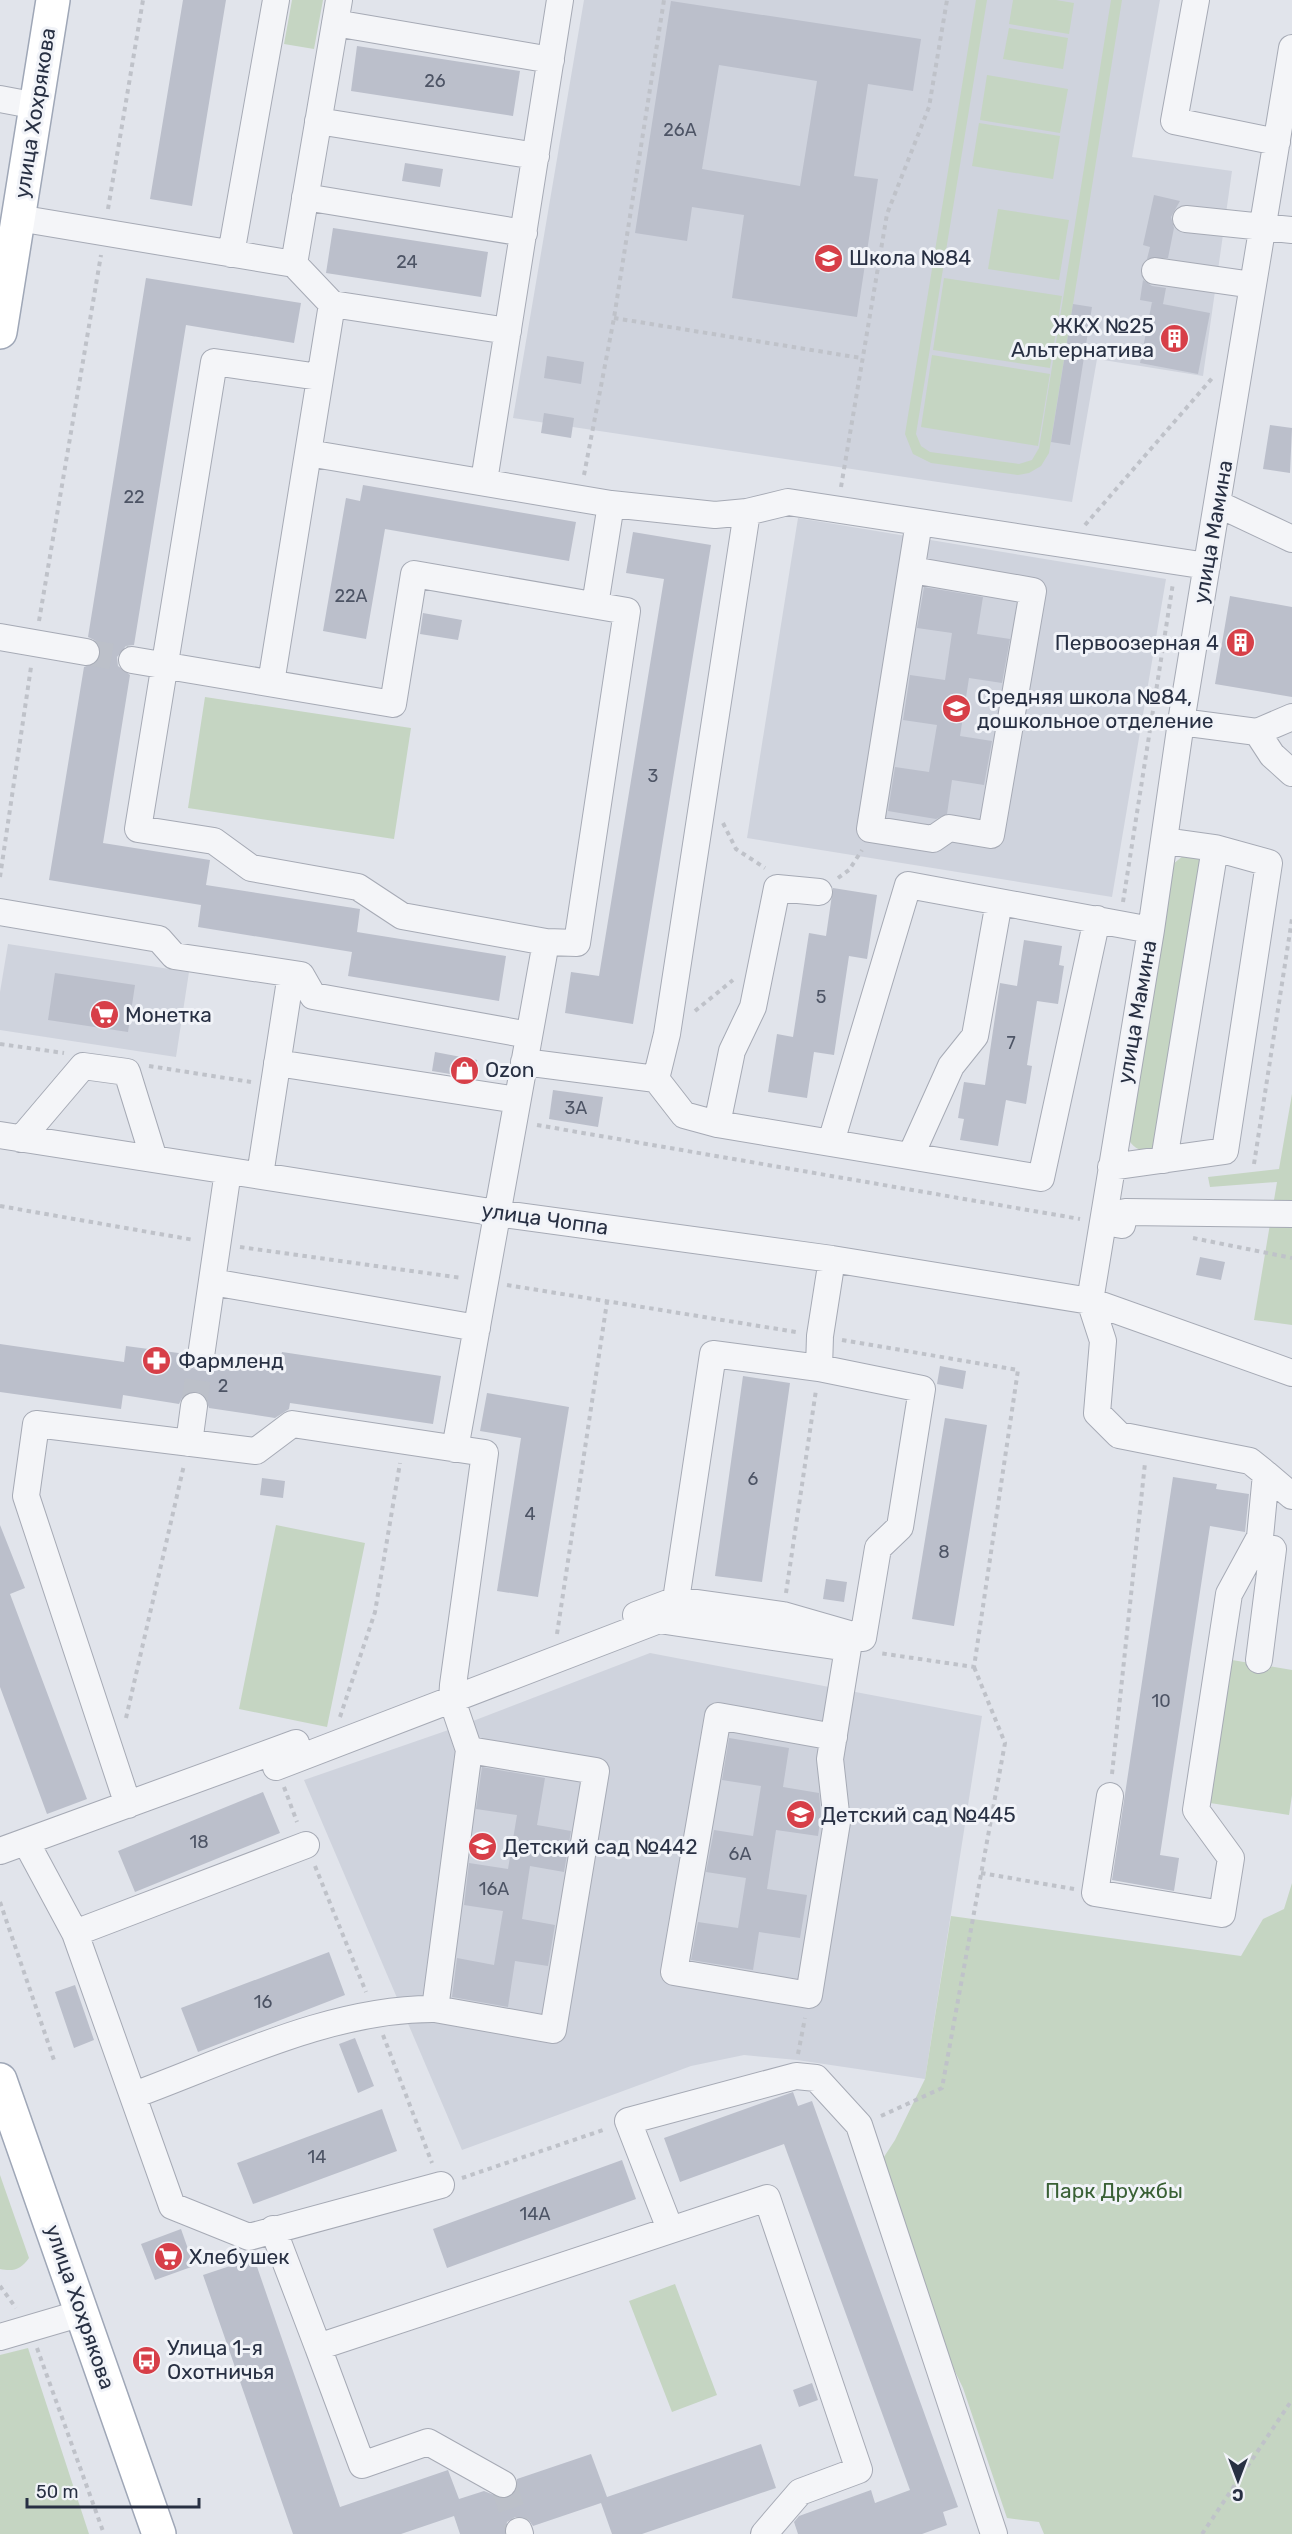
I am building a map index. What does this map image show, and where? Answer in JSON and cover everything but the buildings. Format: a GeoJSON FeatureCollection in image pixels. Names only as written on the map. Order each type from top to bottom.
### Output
{"type":"FeatureCollection","features":[{"type":"Feature","properties":{"kind":"main road","name":"улица Хохрякова"},"geometry":{"type":"LineString","coordinates":[[0,332],[6,257],[18,218],[53,0]]}},
{"type":"Feature","properties":{"kind":"main road","name":"улица Хохрякова"},"geometry":{"type":"LineString","coordinates":[[0,2080],[159,2534]]}},
{"type":"Feature","properties":{"kind":"street"},"geometry":{"type":"LineString","coordinates":[[231,254],[276,0]]}},
{"type":"Feature","properties":{"kind":"street"},"geometry":{"type":"LineString","coordinates":[[484,481],[560,0]]}},
{"type":"Feature","properties":{"kind":"street"},"geometry":{"type":"LineString","coordinates":[[1196,0],[1174,121],[1276,142]]}},
{"type":"Feature","properties":{"kind":"street"},"geometry":{"type":"LineString","coordinates":[[294,264],[337,12],[551,60]]}},
{"type":"Feature","properties":{"kind":"street","name":"улица Мамина"},"geometry":{"type":"LineString","coordinates":[[1090,1301],[1109,1224],[1111,1167],[1165,841],[1181,722],[1292,48]]}},
{"type":"Feature","properties":{"kind":"street"},"geometry":{"type":"LineString","coordinates":[[0,99],[36,106]]}},
{"type":"Feature","properties":{"kind":"street"},"geometry":{"type":"LineString","coordinates":[[318,121],[536,156]]}},
{"type":"Feature","properties":{"kind":"street"},"geometry":{"type":"LineString","coordinates":[[305,197],[524,233]]}},
{"type":"Feature","properties":{"kind":"street"},"geometry":{"type":"LineString","coordinates":[[18,218],[294,264],[332,304],[508,331]]}},
{"type":"Feature","properties":{"kind":"street"},"geometry":{"type":"LineString","coordinates":[[1186,219],[1263,225],[1292,230]]}},
{"type":"Feature","properties":{"kind":"street"},"geometry":{"type":"LineString","coordinates":[[1155,271],[1253,285]]}},
{"type":"Feature","properties":{"kind":"street"},"geometry":{"type":"LineString","coordinates":[[271,683],[332,304]]}},
{"type":"Feature","properties":{"kind":"street"},"geometry":{"type":"LineString","coordinates":[[132,660],[164,665],[271,683],[393,704],[414,574],[627,610],[577,943],[546,942],[402,916],[358,887],[251,868],[214,841],[138,829],[164,665],[214,362],[320,377]]}},
{"type":"Feature","properties":{"kind":"street"},"geometry":{"type":"LineString","coordinates":[[308,453],[611,504],[715,515],[747,512],[788,502],[1207,566]]}},
{"type":"Feature","properties":{"kind":"street"},"geometry":{"type":"LineString","coordinates":[[595,605],[611,504]]}},
{"type":"Feature","properties":{"kind":"street"},"geometry":{"type":"LineString","coordinates":[[1218,504],[1292,539]]}},
{"type":"Feature","properties":{"kind":"street"},"geometry":{"type":"LineString","coordinates":[[656,1079],[667,1034],[747,512]]}},
{"type":"Feature","properties":{"kind":"street"},"geometry":{"type":"LineString","coordinates":[[912,570],[1033,591],[992,835],[949,828],[933,839],[870,829],[919,522]]}},
{"type":"Feature","properties":{"kind":"street"},"geometry":{"type":"LineString","coordinates":[[0,637],[86,652]]}},
{"type":"Feature","properties":{"kind":"street"},"geometry":{"type":"LineString","coordinates":[[1181,722],[1257,732],[1292,717]]}},
{"type":"Feature","properties":{"kind":"street"},"geometry":{"type":"LineString","coordinates":[[1257,732],[1272,755],[1292,773]]}},
{"type":"Feature","properties":{"kind":"street"},"geometry":{"type":"LineString","coordinates":[[1111,1167],[1225,1151],[1269,863],[1215,848],[1165,841]]}},
{"type":"Feature","properties":{"kind":"street"},"geometry":{"type":"LineString","coordinates":[[1164,1160],[1215,848]]}},
{"type":"Feature","properties":{"kind":"street"},"geometry":{"type":"LineString","coordinates":[[831,1142],[908,885],[1151,930]]}},
{"type":"Feature","properties":{"kind":"street"},"geometry":{"type":"LineString","coordinates":[[717,1124],[732,1051],[753,1007],[777,888],[819,892]]}},
{"type":"Feature","properties":{"kind":"street"},"geometry":{"type":"LineString","coordinates":[[910,1155],[951,1066],[975,1036],[999,902]]}},
{"type":"Feature","properties":{"kind":"street"},"geometry":{"type":"LineString","coordinates":[[0,912],[159,939],[174,956],[301,975],[313,996],[529,1035]]}},
{"type":"Feature","properties":{"kind":"street"},"geometry":{"type":"LineString","coordinates":[[524,1062],[656,1079],[684,1115],[717,1124],[1041,1179],[1108,922]]}},
{"type":"Feature","properties":{"kind":"street"},"geometry":{"type":"LineString","coordinates":[[455,1449],[546,942]]}},
{"type":"Feature","properties":{"kind":"street"},"geometry":{"type":"LineString","coordinates":[[260,1175],[291,974]]}},
{"type":"Feature","properties":{"kind":"street"},"geometry":{"type":"LineString","coordinates":[[10,1137],[83,1066],[127,1072],[154,1159]]}},
{"type":"Feature","properties":{"kind":"street"},"geometry":{"type":"LineString","coordinates":[[275,1074],[516,1111]]}},
{"type":"Feature","properties":{"kind":"street","name":"улица Чоппа"},"geometry":{"type":"LineString","coordinates":[[10,1137],[497,1213],[832,1259],[1090,1301],[1292,1373]]}},
{"type":"Feature","properties":{"kind":"street"},"geometry":{"type":"LineString","coordinates":[[201,1356],[228,1171]]}},
{"type":"Feature","properties":{"kind":"street"},"geometry":{"type":"LineString","coordinates":[[1109,1224],[1122,1225],[1125,1212],[1292,1214]]}},
{"type":"Feature","properties":{"kind":"street"},"geometry":{"type":"LineString","coordinates":[[819,1368],[820,1336],[832,1259]]}},
{"type":"Feature","properties":{"kind":"street"},"geometry":{"type":"LineString","coordinates":[[212,1282],[477,1328]]}},
{"type":"Feature","properties":{"kind":"street"},"geometry":{"type":"LineString","coordinates":[[1090,1301],[1103,1341],[1097,1413],[1119,1435],[1250,1461],[1292,1496]]}},
{"type":"Feature","properties":{"kind":"street"},"geometry":{"type":"LineString","coordinates":[[276,1767],[555,1646],[676,1600],[783,1615],[863,1638],[878,1548],[900,1527],[922,1389],[819,1368],[713,1354],[676,1600]]}},
{"type":"Feature","properties":{"kind":"street"},"geometry":{"type":"LineString","coordinates":[[189,1443],[194,1406]]}},
{"type":"Feature","properties":{"kind":"street"},"geometry":{"type":"LineString","coordinates":[[128,1805],[26,1496],[36,1424],[256,1451],[292,1424],[485,1453],[452,1692],[469,1749],[435,2009]]}},
{"type":"Feature","properties":{"kind":"street"},"geometry":{"type":"LineString","coordinates":[[1266,1474],[1260,1537],[1273,1550]]}},
{"type":"Feature","properties":{"kind":"street"},"geometry":{"type":"LineString","coordinates":[[1259,1660],[1273,1550]]}},
{"type":"Feature","properties":{"kind":"street"},"geometry":{"type":"LineString","coordinates":[[1110,1796],[1095,1893],[1222,1914],[1230,1858],[1196,1810],[1229,1594],[1273,1550]]}},
{"type":"Feature","properties":{"kind":"street"},"geometry":{"type":"LineString","coordinates":[[0,1851],[336,1728],[452,1692],[658,1620],[848,1648],[834,1737],[830,1759],[837,1822],[809,1995],[674,1972],[718,1716],[834,1737]]}},
{"type":"Feature","properties":{"kind":"street"},"geometry":{"type":"LineString","coordinates":[[134,2095],[332,2022],[400,2009],[435,2009],[553,2030],[596,1771],[469,1749]]}},
{"type":"Feature","properties":{"kind":"street"},"geometry":{"type":"LineString","coordinates":[[26,1842],[75,1934],[172,2206],[249,2237],[441,2185]]}},
{"type":"Feature","properties":{"kind":"street"},"geometry":{"type":"LineString","coordinates":[[75,1934],[306,1845]]}},
{"type":"Feature","properties":{"kind":"street"},"geometry":{"type":"LineString","coordinates":[[670,2229],[628,2121],[796,2076],[816,2078],[859,2125],[993,2534]]}},
{"type":"Feature","properties":{"kind":"street"},"geometry":{"type":"LineString","coordinates":[[318,2347],[767,2198],[859,2470],[800,2492],[764,2534]]}},
{"type":"Feature","properties":{"kind":"street"},"geometry":{"type":"LineString","coordinates":[[273,2229],[362,2465],[428,2442],[503,2484]]}},
{"type":"Feature","properties":{"kind":"street"},"geometry":{"type":"LineString","coordinates":[[0,2337],[82,2313]]}},
{"type":"Feature","properties":{"kind":"path"},"geometry":{"type":"LineString","coordinates":[[0,877],[35,643],[143,0]]}},
{"type":"Feature","properties":{"kind":"path"},"geometry":{"type":"LineString","coordinates":[[580,498],[614,318],[664,0]]}},
{"type":"Feature","properties":{"kind":"path"},"geometry":{"type":"LineString","coordinates":[[837,510],[887,214],[929,106],[946,0]]}},
{"type":"Feature","properties":{"kind":"path"},"geometry":{"type":"LineString","coordinates":[[614,318],[861,358]]}},
{"type":"Feature","properties":{"kind":"path"},"geometry":{"type":"LineString","coordinates":[[1068,544],[1244,342]]}},
{"type":"Feature","properties":{"kind":"path"},"geometry":{"type":"LineString","coordinates":[[1108,922],[1176,561]]}},
{"type":"Feature","properties":{"kind":"path"},"geometry":{"type":"LineString","coordinates":[[703,797],[721,818],[736,849],[757,865],[771,870]]}},
{"type":"Feature","properties":{"kind":"path"},"geometry":{"type":"LineString","coordinates":[[819,892],[849,870],[859,855],[870,829]]}},
{"type":"Feature","properties":{"kind":"path"},"geometry":{"type":"LineString","coordinates":[[1254,1164],[1292,919]]}},
{"type":"Feature","properties":{"kind":"path"},"geometry":{"type":"LineString","coordinates":[[667,1034],[765,954]]}},
{"type":"Feature","properties":{"kind":"path"},"geometry":{"type":"LineString","coordinates":[[0,1044],[68,1054]]}},
{"type":"Feature","properties":{"kind":"path"},"geometry":{"type":"LineString","coordinates":[[137,1064],[275,1074]]}},
{"type":"Feature","properties":{"kind":"path"},"geometry":{"type":"LineString","coordinates":[[516,1111],[1109,1224]]}},
{"type":"Feature","properties":{"kind":"path"},"geometry":{"type":"LineString","coordinates":[[0,1206],[218,1244],[485,1282],[1018,1370],[974,1667],[1005,1743],[942,2088],[859,2125]]}},
{"type":"Feature","properties":{"kind":"path"},"geometry":{"type":"LineString","coordinates":[[1190,1238],[1292,1258]]}},
{"type":"Feature","properties":{"kind":"path"},"geometry":{"type":"LineString","coordinates":[[555,1646],[607,1302]]}},
{"type":"Feature","properties":{"kind":"path"},"geometry":{"type":"LineString","coordinates":[[783,1615],[819,1368]]}},
{"type":"Feature","properties":{"kind":"path"},"geometry":{"type":"LineString","coordinates":[[336,1728],[375,1612],[404,1441]]}},
{"type":"Feature","properties":{"kind":"path"},"geometry":{"type":"LineString","coordinates":[[1110,1796],[1147,1441]]}},
{"type":"Feature","properties":{"kind":"path"},"geometry":{"type":"LineString","coordinates":[[125,1719],[189,1443]]}},
{"type":"Feature","properties":{"kind":"path"},"geometry":{"type":"LineString","coordinates":[[848,1648],[974,1667]]}},
{"type":"Feature","properties":{"kind":"path"},"geometry":{"type":"LineString","coordinates":[[981,1873],[1095,1893]]}},
{"type":"Feature","properties":{"kind":"path"},"geometry":{"type":"LineString","coordinates":[[0,1902],[55,2063]]}},
{"type":"Feature","properties":{"kind":"path"},"geometry":{"type":"LineString","coordinates":[[797,2060],[809,1995]]}},
{"type":"Feature","properties":{"kind":"path"},"geometry":{"type":"LineString","coordinates":[[30,2328],[104,2534]]}},
{"type":"Feature","properties":{"kind":"path"},"geometry":{"type":"LineString","coordinates":[[1202,2534],[1292,2400]]}},
{"type":"Feature","properties":{"kind":"shaded area","name":"Школа №84"},"geometry":{"type":"Polygon","coordinates":[[[584,0],[1160,0],[1132,157],[1232,171],[1203,376],[1097,359],[1072,502],[513,418],[584,0]]]}},
{"type":"Feature","properties":{"kind":"shaded area","name":"Средняя школа №84, дошкольное отделение"},"geometry":{"type":"Polygon","coordinates":[[[798,518],[1166,579],[1112,897],[747,838],[798,518]]]}},
{"type":"Feature","properties":{"kind":"shaded area"},"geometry":{"type":"Polygon","coordinates":[[[8,944],[189,972],[176,1057],[0,1030],[0,992],[8,944]]]}},
{"type":"Feature","properties":{"kind":"shaded area"},"geometry":{"type":"Polygon","coordinates":[[[650,1653],[982,1716],[925,2079],[797,2060],[744,2055],[691,2066],[462,2150],[304,1780],[460,1726],[650,1653]]]}},
{"type":"Feature","properties":{"kind":"green space"},"geometry":{"type":"Polygon","coordinates":[[[292,0],[323,0],[314,49],[284,44],[292,0]]]}},
{"type":"Feature","properties":{"kind":"green space"},"geometry":{"type":"Polygon","coordinates":[[[976,0],[987,0],[916,434],[921,446],[930,452],[1019,464],[1032,460],[1039,448],[1111,0],[1122,0],[1049,453],[1041,466],[1029,473],[1018,475],[931,463],[913,454],[905,434],[976,0]]]}},
{"type":"Feature","properties":{"kind":"green space"},"geometry":{"type":"Polygon","coordinates":[[[1013,0],[1056,0],[1074,3],[1069,34],[1009,24],[1013,0]]]}},
{"type":"Feature","properties":{"kind":"green space"},"geometry":{"type":"Polygon","coordinates":[[[1009,28],[1068,38],[1063,69],[1003,59],[1009,28]]]}},
{"type":"Feature","properties":{"kind":"green space"},"geometry":{"type":"Polygon","coordinates":[[[987,75],[1068,89],[1060,133],[980,120],[987,75]]]}},
{"type":"Feature","properties":{"kind":"green space"},"geometry":{"type":"Polygon","coordinates":[[[979,123],[1060,136],[1053,179],[972,166],[979,123]]]}},
{"type":"Feature","properties":{"kind":"green space"},"geometry":{"type":"Polygon","coordinates":[[[998,209],[1069,220],[1059,280],[988,269],[998,209]]]}},
{"type":"Feature","properties":{"kind":"green space"},"geometry":{"type":"Polygon","coordinates":[[[944,278],[1062,296],[1050,368],[933,350],[944,278]]]}},
{"type":"Feature","properties":{"kind":"green space"},"geometry":{"type":"Polygon","coordinates":[[[932,355],[1050,374],[1038,446],[921,427],[932,355]]]}},
{"type":"Feature","properties":{"kind":"green space"},"geometry":{"type":"Polygon","coordinates":[[[205,697],[411,728],[394,839],[188,808],[205,697]]]}},
{"type":"Feature","properties":{"kind":"green space"},"geometry":{"type":"Polygon","coordinates":[[[1183,856],[1204,857],[1156,1150],[1146,1151],[1135,1147],[1127,1136],[1173,864],[1183,856]]]}},
{"type":"Feature","properties":{"kind":"green space"},"geometry":{"type":"Polygon","coordinates":[[[1292,1094],[1292,1325],[1254,1320],[1277,1182],[1210,1187],[1208,1177],[1279,1169],[1292,1094]]]}},
{"type":"Feature","properties":{"kind":"green space"},"geometry":{"type":"Polygon","coordinates":[[[276,1525],[365,1543],[327,1727],[239,1709],[276,1525]]]}},
{"type":"Feature","properties":{"kind":"green space"},"geometry":{"type":"Polygon","coordinates":[[[1232,1660],[1292,1670],[1292,1795],[1289,1815],[1210,1803],[1232,1660]]]}},
{"type":"Feature","properties":{"kind":"green space","name":"Парк Дружбы"},"geometry":{"type":"Polygon","coordinates":[[[1292,1883],[1292,2534],[1044,2534],[1039,2522],[1007,2518],[963,2388],[865,2186],[895,2140],[925,2079],[951,1916],[1241,1956],[1263,1919],[1284,1909],[1292,1883]]]}},
{"type":"Feature","properties":{"kind":"green space"},"geometry":{"type":"Polygon","coordinates":[[[0,2175],[29,2258],[23,2265],[13,2270],[0,2269],[0,2175]]]}},
{"type":"Feature","properties":{"kind":"green space"},"geometry":{"type":"Polygon","coordinates":[[[675,2284],[717,2395],[672,2412],[629,2301],[675,2284]]]}},
{"type":"Feature","properties":{"kind":"green space"},"geometry":{"type":"Polygon","coordinates":[[[28,2348],[89,2534],[0,2534],[0,2355],[28,2348]]]}},
{"type":"Feature","properties":{"kind":"tunnel"},"geometry":{"type":"LineString","coordinates":[[86,652],[132,660]]}},
{"type":"Feature","properties":{"kind":"tunnel"},"geometry":{"type":"LineString","coordinates":[[194,1406],[201,1356]]}},
{"type":"Feature","properties":{"kind":"tunnel"},"geometry":{"type":"LineString","coordinates":[[503,2484],[519,2531]]}},
{"type":"Feature","properties":{"kind":"place","name":"Школа №84"},"geometry":{"type":"Point","coordinates":[828,258]}},
{"type":"Feature","properties":{"kind":"place","name":"ЖКХ №25 Альтернатива"},"geometry":{"type":"Point","coordinates":[1175,338]}},
{"type":"Feature","properties":{"kind":"place","name":"Первоозерная 4"},"geometry":{"type":"Point","coordinates":[1240,643]}},
{"type":"Feature","properties":{"kind":"place","name":"Средняя школа №84, дошкольное отделение"},"geometry":{"type":"Point","coordinates":[956,709]}},
{"type":"Feature","properties":{"kind":"place","name":"Монетка"},"geometry":{"type":"Point","coordinates":[104,1015]}},
{"type":"Feature","properties":{"kind":"place","name":"Ozon"},"geometry":{"type":"Point","coordinates":[464,1070]}},
{"type":"Feature","properties":{"kind":"place","name":"Фармленд"},"geometry":{"type":"Point","coordinates":[157,1361]}},
{"type":"Feature","properties":{"kind":"place","name":"Детский сад №445"},"geometry":{"type":"Point","coordinates":[800,1815]}},
{"type":"Feature","properties":{"kind":"place","name":"Детский сад №442"},"geometry":{"type":"Point","coordinates":[482,1847]}},
{"type":"Feature","properties":{"kind":"place","name":"Хлебушек"},"geometry":{"type":"Point","coordinates":[168,2257]}},
{"type":"Feature","properties":{"kind":"place","name":"Улица 1-я Охотничья"},"geometry":{"type":"Point","coordinates":[146,2360]}}]}
